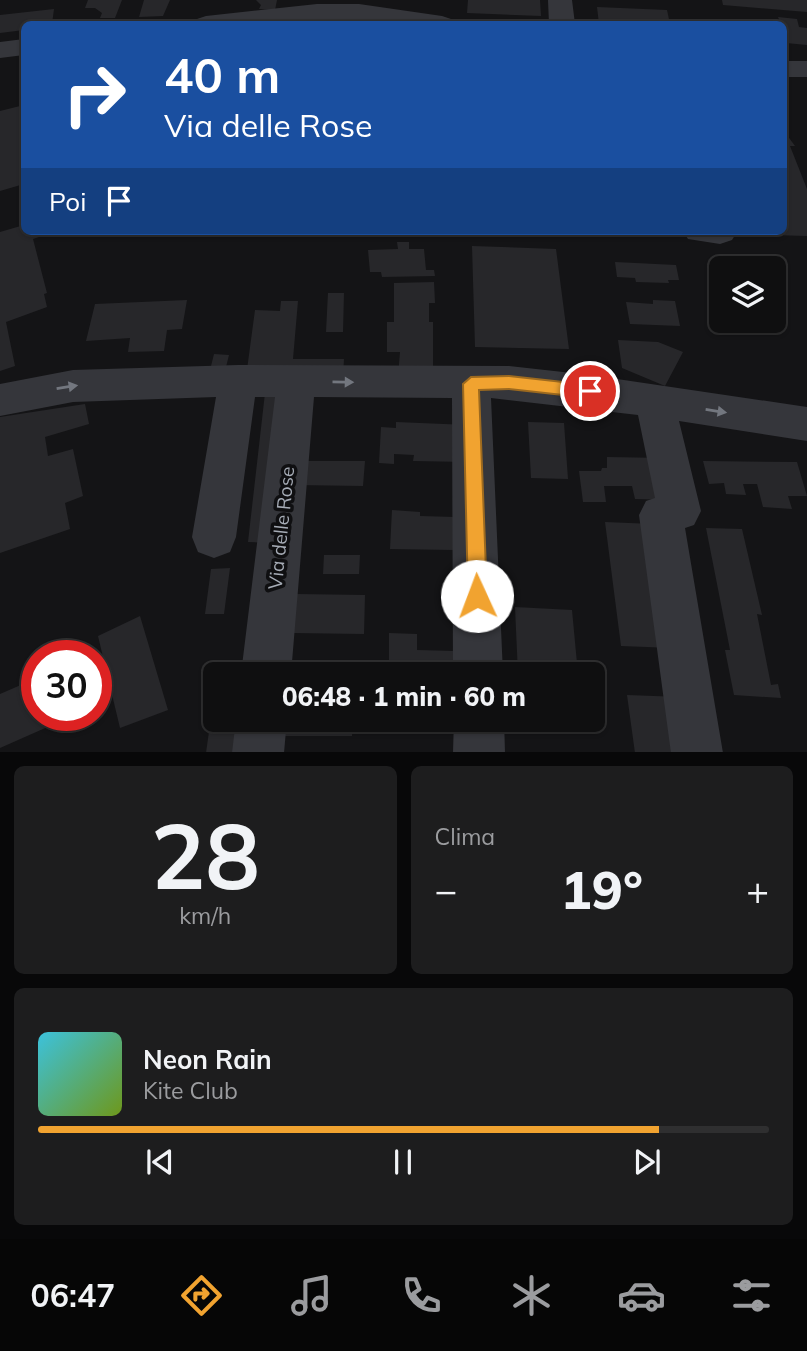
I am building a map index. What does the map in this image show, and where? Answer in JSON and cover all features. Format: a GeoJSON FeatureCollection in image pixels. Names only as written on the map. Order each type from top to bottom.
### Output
{"type":"FeatureCollection","features":[{"type":"Feature","properties":{"kind":"street"},"geometry":{"type":"LineString","coordinates":[[560,0],[562,21]]}},
{"type":"Feature","properties":{"kind":"street"},"geometry":{"type":"LineString","coordinates":[[213,16],[359,12],[421,21]]}},
{"type":"Feature","properties":{"kind":"street"},"geometry":{"type":"LineString","coordinates":[[0,50],[21,47]]}},
{"type":"Feature","properties":{"kind":"street"},"geometry":{"type":"LineString","coordinates":[[787,69],[807,69]]}},
{"type":"Feature","properties":{"kind":"street"},"geometry":{"type":"LineString","coordinates":[[214,537],[239,381]]}},
{"type":"Feature","properties":{"kind":"street"},"geometry":{"type":"LineString","coordinates":[[0,400],[73,386],[239,381],[471,384],[509,382],[807,424]]}},
{"type":"Feature","properties":{"kind":"street","name":"Via delle Rose"},"geometry":{"type":"LineString","coordinates":[[267,662],[296,382]]}},
{"type":"Feature","properties":{"kind":"street"},"geometry":{"type":"LineString","coordinates":[[471,384],[478,662]]}},
{"type":"Feature","properties":{"kind":"street"},"geometry":{"type":"LineString","coordinates":[[656,401],[678,512],[661,515],[697,752]]}},
{"type":"Feature","properties":{"kind":"street"},"geometry":{"type":"LineString","coordinates":[[258,752],[260,732]]}},
{"type":"Feature","properties":{"kind":"street"},"geometry":{"type":"LineString","coordinates":[[479,732],[479,752]]}},
{"type":"Feature","properties":{"kind":"building"},"geometry":{"type":"Polygon","coordinates":[[[88,0],[122,0],[115,18],[100,18],[102,13],[95,8],[85,8],[88,0]]]}},
{"type":"Feature","properties":{"kind":"building"},"geometry":{"type":"Polygon","coordinates":[[[144,0],[170,0],[163,16],[139,17],[144,0]]]}},
{"type":"Feature","properties":{"kind":"building"},"geometry":{"type":"Polygon","coordinates":[[[256,0],[277,0],[275,10],[259,9],[261,5],[256,0]]]}},
{"type":"Feature","properties":{"kind":"building"},"geometry":{"type":"Polygon","coordinates":[[[468,0],[540,0],[541,16],[467,13],[468,0]]]}},
{"type":"Feature","properties":{"kind":"building"},"geometry":{"type":"Polygon","coordinates":[[[722,0],[807,0],[807,12],[723,5],[722,0]]]}},
{"type":"Feature","properties":{"kind":"building"},"geometry":{"type":"Polygon","coordinates":[[[597,7],[667,10],[669,21],[599,21],[597,7]]]}},
{"type":"Feature","properties":{"kind":"building"},"geometry":{"type":"Polygon","coordinates":[[[54,9],[52,21],[21,21],[21,30],[0,33],[0,15],[54,9]]]}},
{"type":"Feature","properties":{"kind":"building"},"geometry":{"type":"Polygon","coordinates":[[[778,17],[797,19],[799,27],[807,28],[807,45],[787,43],[787,21],[780,21],[778,17]]]}},
{"type":"Feature","properties":{"kind":"building"},"geometry":{"type":"Polygon","coordinates":[[[21,106],[21,185],[0,191],[0,111],[21,106]]]}},
{"type":"Feature","properties":{"kind":"building"},"geometry":{"type":"Polygon","coordinates":[[[787,135],[795,146],[790,146],[807,189],[807,236],[772,235],[787,235],[787,135]]]}},
{"type":"Feature","properties":{"kind":"building"},"geometry":{"type":"Polygon","coordinates":[[[21,226],[21,235],[45,235],[33,239],[47,293],[44,294],[47,307],[6,322],[15,366],[0,371],[0,232],[21,226]]]}},
{"type":"Feature","properties":{"kind":"building"},"geometry":{"type":"Polygon","coordinates":[[[397,242],[409,242],[409,249],[424,249],[426,270],[434,270],[435,276],[382,277],[381,272],[370,272],[368,250],[398,249],[397,242]]]}},
{"type":"Feature","properties":{"kind":"building"},"geometry":{"type":"Polygon","coordinates":[[[472,246],[556,249],[569,349],[475,347],[472,246]]]}},
{"type":"Feature","properties":{"kind":"building"},"geometry":{"type":"Polygon","coordinates":[[[615,262],[676,265],[679,280],[668,280],[669,283],[636,282],[635,278],[617,277],[615,262]]]}},
{"type":"Feature","properties":{"kind":"building"},"geometry":{"type":"Polygon","coordinates":[[[434,282],[435,303],[429,303],[429,322],[433,322],[433,376],[398,376],[400,352],[387,352],[387,322],[394,322],[394,283],[434,282]]]}},
{"type":"Feature","properties":{"kind":"building"},"geometry":{"type":"Polygon","coordinates":[[[328,293],[344,293],[343,332],[326,332],[328,293]]]}},
{"type":"Feature","properties":{"kind":"building"},"geometry":{"type":"Polygon","coordinates":[[[187,300],[182,329],[167,330],[164,351],[128,352],[130,338],[86,341],[95,304],[187,300]]]}},
{"type":"Feature","properties":{"kind":"building"},"geometry":{"type":"Polygon","coordinates":[[[653,300],[675,301],[680,326],[630,324],[626,302],[653,304],[653,300]]]}},
{"type":"Feature","properties":{"kind":"building"},"geometry":{"type":"Polygon","coordinates":[[[281,301],[298,301],[293,359],[344,359],[343,376],[246,377],[255,310],[280,311],[281,301]]]}},
{"type":"Feature","properties":{"kind":"building"},"geometry":{"type":"Polygon","coordinates":[[[618,340],[658,342],[683,352],[665,386],[622,368],[618,340]]]}},
{"type":"Feature","properties":{"kind":"building"},"geometry":{"type":"Polygon","coordinates":[[[214,354],[229,355],[226,367],[211,366],[214,354]]]}},
{"type":"Feature","properties":{"kind":"building"},"geometry":{"type":"Polygon","coordinates":[[[265,393],[290,394],[274,543],[248,542],[265,393]]]}},
{"type":"Feature","properties":{"kind":"building"},"geometry":{"type":"Polygon","coordinates":[[[85,404],[89,424],[45,437],[48,456],[73,449],[83,496],[65,503],[70,529],[0,553],[0,417],[85,404]]]}},
{"type":"Feature","properties":{"kind":"building"},"geometry":{"type":"Polygon","coordinates":[[[396,422],[468,425],[468,462],[413,461],[414,455],[394,454],[394,464],[379,463],[381,427],[396,428],[396,422]]]}},
{"type":"Feature","properties":{"kind":"building"},"geometry":{"type":"Polygon","coordinates":[[[528,422],[564,423],[568,479],[531,478],[528,422]]]}},
{"type":"Feature","properties":{"kind":"building"},"geometry":{"type":"Polygon","coordinates":[[[607,457],[665,458],[673,500],[635,499],[632,486],[604,486],[606,502],[583,502],[579,471],[601,471],[602,468],[607,468],[607,457]]]}},
{"type":"Feature","properties":{"kind":"building"},"geometry":{"type":"Polygon","coordinates":[[[298,461],[365,461],[363,486],[295,485],[298,461]]]}},
{"type":"Feature","properties":{"kind":"building"},"geometry":{"type":"Polygon","coordinates":[[[703,461],[797,462],[807,496],[788,496],[792,509],[763,507],[757,484],[743,484],[746,495],[726,494],[724,483],[709,484],[703,461]]]}},
{"type":"Feature","properties":{"kind":"building"},"geometry":{"type":"Polygon","coordinates":[[[392,510],[420,512],[420,516],[455,517],[454,550],[390,549],[392,510]]]}},
{"type":"Feature","properties":{"kind":"building"},"geometry":{"type":"Polygon","coordinates":[[[605,522],[653,524],[672,648],[621,646],[605,522]]]}},
{"type":"Feature","properties":{"kind":"building"},"geometry":{"type":"Polygon","coordinates":[[[706,528],[742,529],[762,615],[757,614],[771,685],[778,684],[781,698],[734,695],[725,650],[730,650],[706,528]]]}},
{"type":"Feature","properties":{"kind":"building"},"geometry":{"type":"Polygon","coordinates":[[[324,555],[360,555],[359,574],[323,574],[324,555]]]}},
{"type":"Feature","properties":{"kind":"building"},"geometry":{"type":"Polygon","coordinates":[[[230,568],[224,614],[205,614],[211,569],[230,568]]]}},
{"type":"Feature","properties":{"kind":"building"},"geometry":{"type":"Polygon","coordinates":[[[296,594],[365,595],[364,634],[292,633],[296,594]]]}},
{"type":"Feature","properties":{"kind":"building"},"geometry":{"type":"Polygon","coordinates":[[[515,607],[572,610],[577,662],[517,662],[515,607]]]}},
{"type":"Feature","properties":{"kind":"building"},"geometry":{"type":"Polygon","coordinates":[[[140,616],[168,710],[120,728],[112,695],[112,640],[99,640],[98,636],[140,616]]]}},
{"type":"Feature","properties":{"kind":"building"},"geometry":{"type":"Polygon","coordinates":[[[389,633],[417,634],[417,650],[454,651],[454,662],[389,662],[389,633]]]}},
{"type":"Feature","properties":{"kind":"building"},"geometry":{"type":"Polygon","coordinates":[[[21,685],[21,731],[38,731],[0,748],[0,694],[21,685]]]}},
{"type":"Feature","properties":{"kind":"building"},"geometry":{"type":"Polygon","coordinates":[[[627,695],[681,697],[689,752],[635,752],[627,695]]]}},
{"type":"Feature","properties":{"kind":"building"},"geometry":{"type":"Polygon","coordinates":[[[209,732],[254,732],[252,752],[206,752],[209,732]]]}},
{"type":"Feature","properties":{"kind":"building"},"geometry":{"type":"Polygon","coordinates":[[[280,732],[352,732],[352,736],[280,736],[280,732]]]}},
{"type":"Feature","properties":{"kind":"route"},"geometry":{"type":"LineString","coordinates":[[477,596],[471,384],[509,382],[590,391]]}}]}
